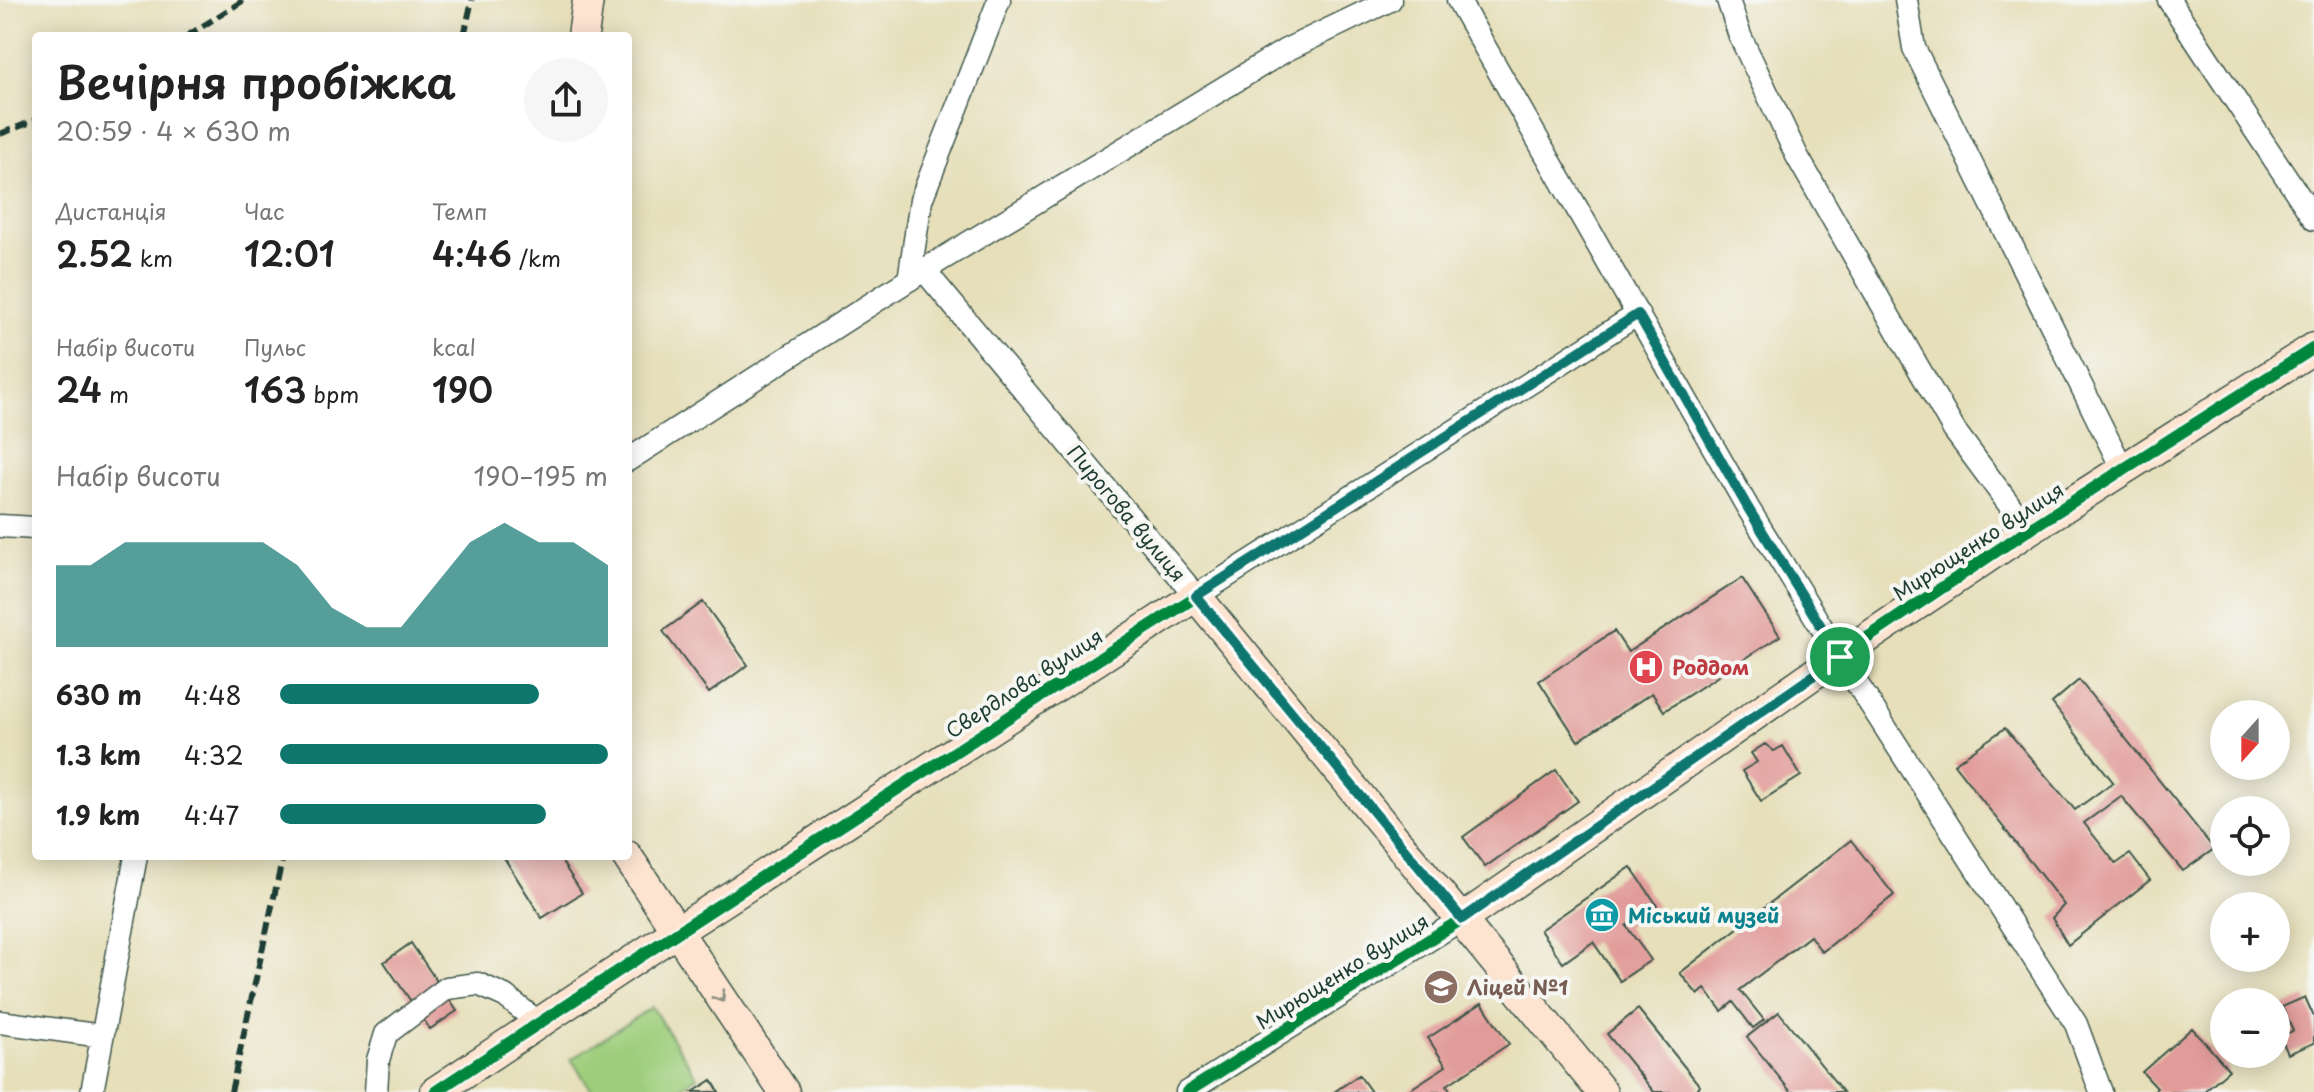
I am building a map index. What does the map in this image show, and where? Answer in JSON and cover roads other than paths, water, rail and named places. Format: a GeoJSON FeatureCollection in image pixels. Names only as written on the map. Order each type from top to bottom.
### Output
{"type":"FeatureCollection","features":[{"type":"Feature","properties":{"kind":"street"},"geometry":{"type":"LineString","coordinates":[[584,32],[588,0]]}},
{"type":"Feature","properties":{"kind":"street"},"geometry":{"type":"LineString","coordinates":[[917,275],[921,200],[999,0]]}},
{"type":"Feature","properties":{"kind":"street"},"geometry":{"type":"LineString","coordinates":[[632,457],[917,275],[1286,50],[1390,0]]}},
{"type":"Feature","properties":{"kind":"street"},"geometry":{"type":"LineString","coordinates":[[1458,0],[1748,508],[2076,1024],[2101,1092]]}},
{"type":"Feature","properties":{"kind":"street"},"geometry":{"type":"LineString","coordinates":[[1728,0],[1740,36],[1805,170],[1954,430],[2028,530]]}},
{"type":"Feature","properties":{"kind":"street"},"geometry":{"type":"LineString","coordinates":[[1906,0],[1914,48],[2123,470]]}},
{"type":"Feature","properties":{"kind":"street"},"geometry":{"type":"LineString","coordinates":[[2169,0],[2314,219]]}},
{"type":"Feature","properties":{"kind":"street","name":"Пирогова вулиця"},"geometry":{"type":"LineString","coordinates":[[917,275],[1196,596],[1602,1092]]}},
{"type":"Feature","properties":{"kind":"street","name":"Свердлова вулиця"},"geometry":{"type":"LineString","coordinates":[[435,1092],[676,932],[1638,314]]}},
{"type":"Feature","properties":{"kind":"street","name":"Мирющенко вулиця"},"geometry":{"type":"LineString","coordinates":[[1187,1092],[1462,919],[2028,530],[2314,348]]}},
{"type":"Feature","properties":{"kind":"street"},"geometry":{"type":"LineString","coordinates":[[0,526],[32,528]]}},
{"type":"Feature","properties":{"kind":"street"},"geometry":{"type":"LineString","coordinates":[[92,1092],[135,860]]}},
{"type":"Feature","properties":{"kind":"street"},"geometry":{"type":"LineString","coordinates":[[630,860],[784,1092]]}},
{"type":"Feature","properties":{"kind":"street"},"geometry":{"type":"LineString","coordinates":[[376,1092],[378,1060],[386,1034],[447,988],[478,984],[505,996],[539,1023]]}},
{"type":"Feature","properties":{"kind":"street"},"geometry":{"type":"LineString","coordinates":[[0,1022],[102,1036]]}},
{"type":"Feature","properties":{"kind":"railway"},"geometry":{"type":"LineString","coordinates":[[193,32],[244,0]]}},
{"type":"Feature","properties":{"kind":"railway"},"geometry":{"type":"LineString","coordinates":[[465,32],[472,0]]}},
{"type":"Feature","properties":{"kind":"railway"},"geometry":{"type":"LineString","coordinates":[[0,134],[32,122]]}},
{"type":"Feature","properties":{"kind":"railway"},"geometry":{"type":"LineString","coordinates":[[231,1092],[282,860]]}},
{"type":"Feature","properties":{"kind":"place","name":"Роддом"},"geometry":{"type":"Point","coordinates":[1646,667]}},
{"type":"Feature","properties":{"kind":"place","name":"Міський музей"},"geometry":{"type":"Point","coordinates":[1602,915]}},
{"type":"Feature","properties":{"kind":"place","name":"Ліцей №1"},"geometry":{"type":"Point","coordinates":[1441,987]}}]}
